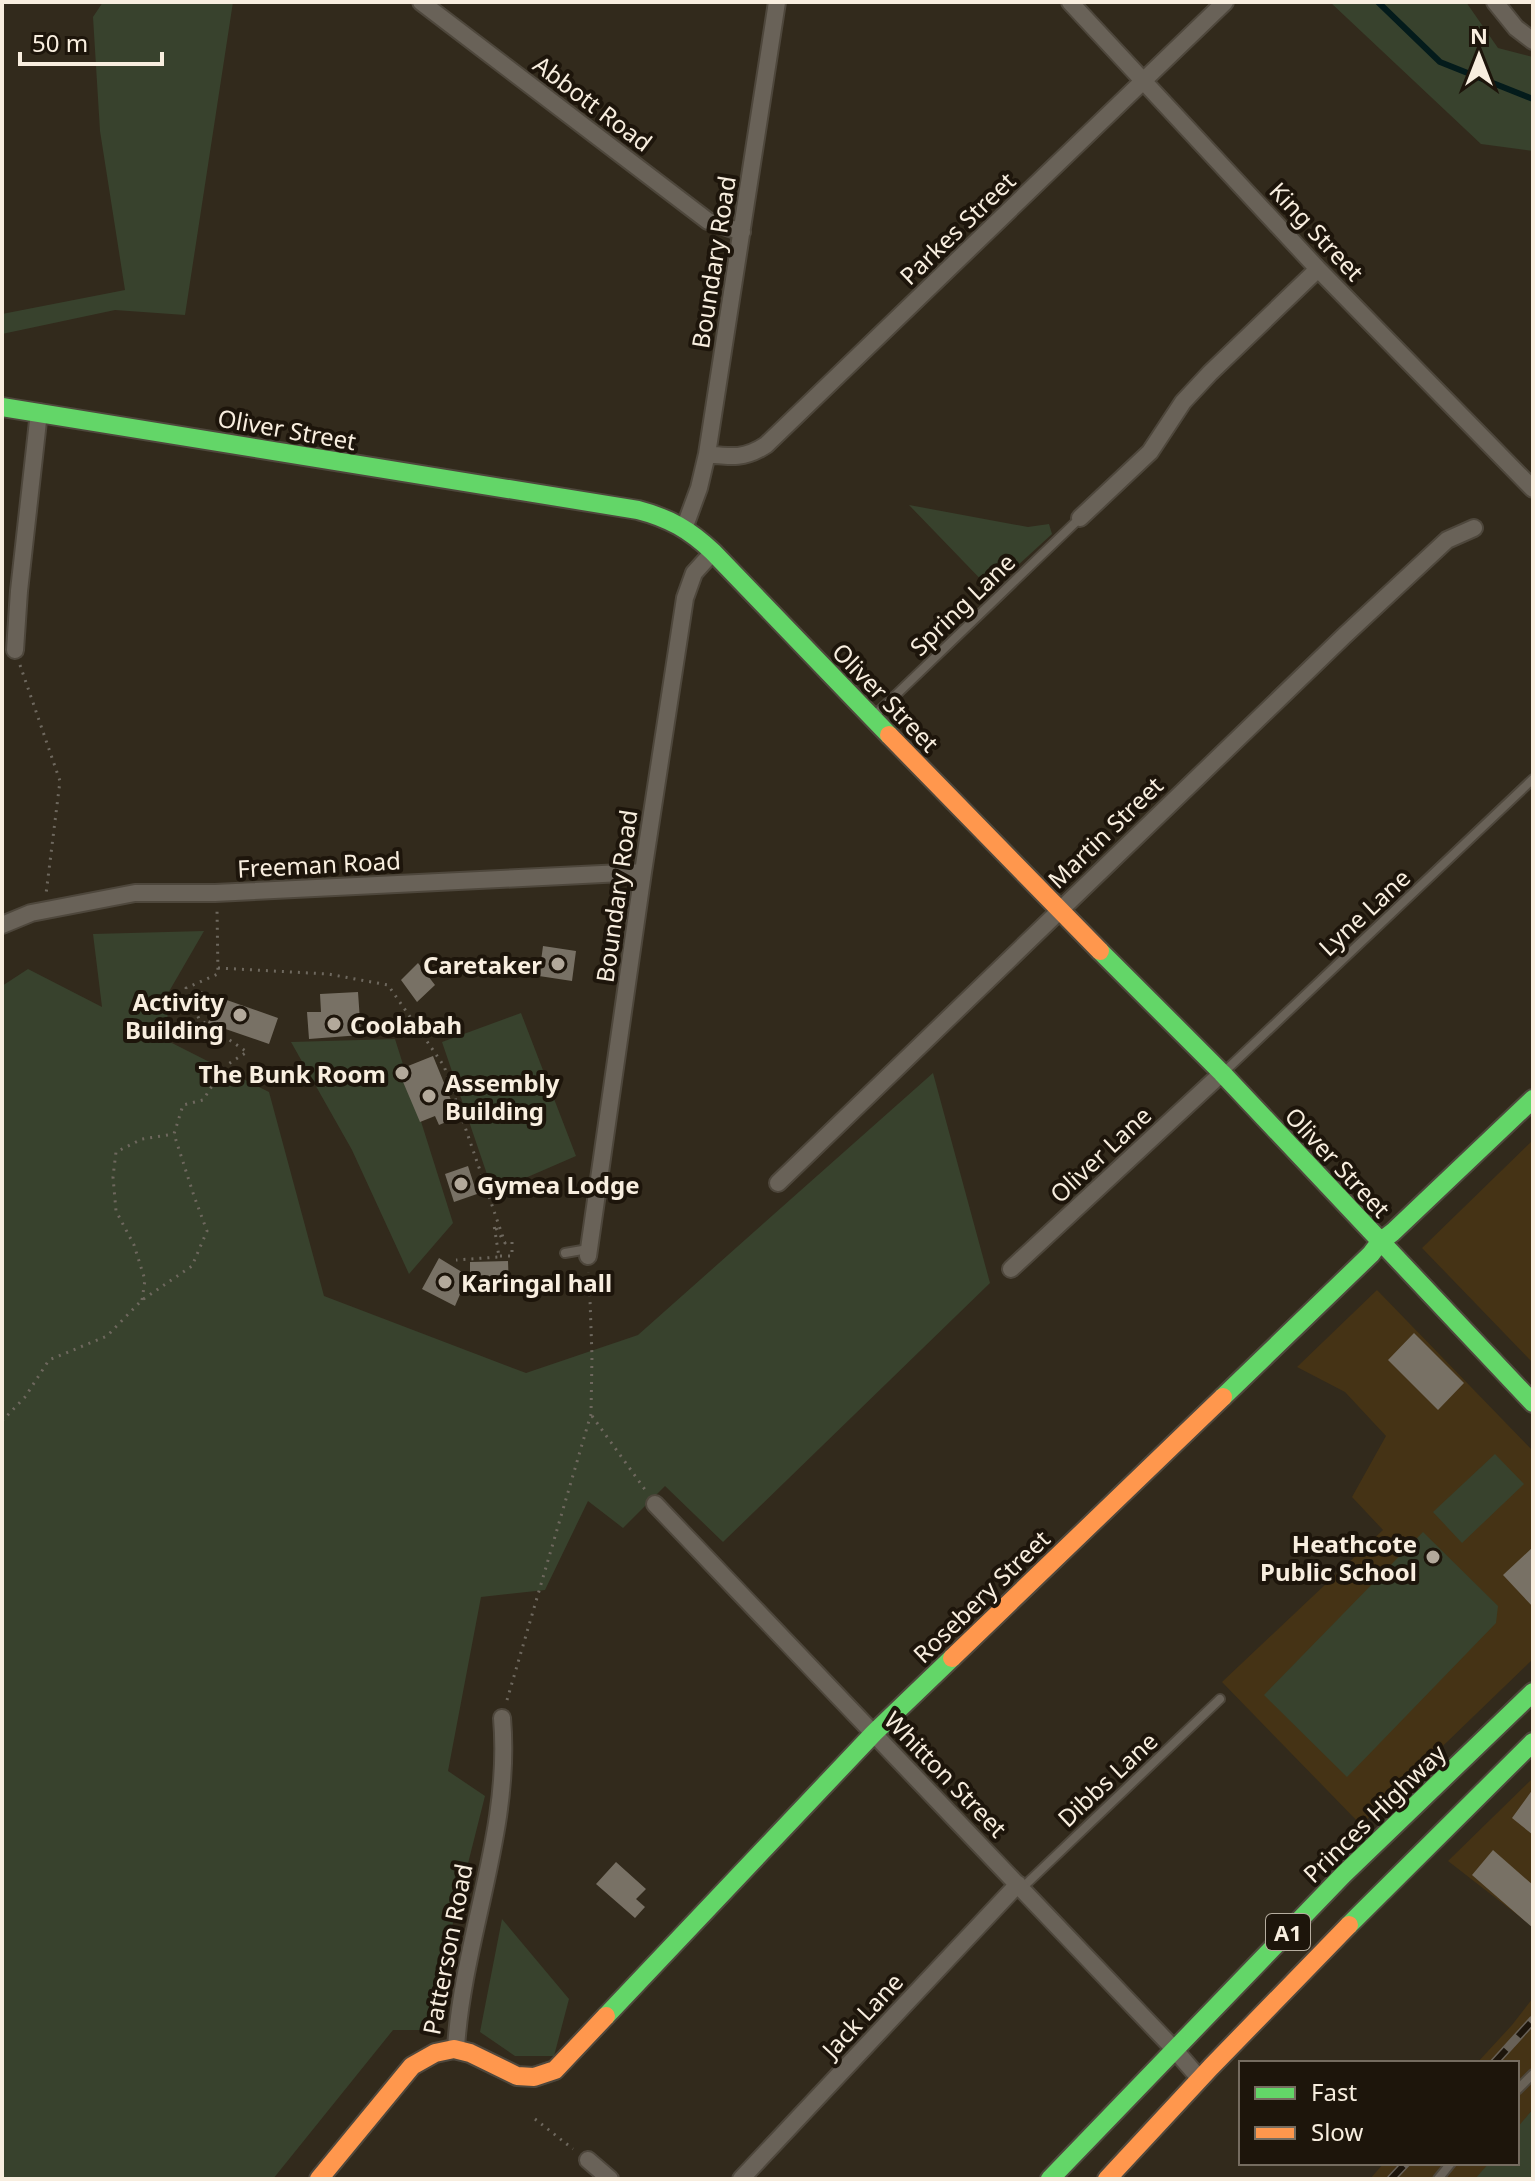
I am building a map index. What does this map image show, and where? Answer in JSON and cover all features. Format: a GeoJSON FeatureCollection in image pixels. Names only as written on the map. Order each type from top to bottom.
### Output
{"type":"FeatureCollection","features":[{"type":"Feature","properties":{"kind":"main road","name":"Oliver Street"},"geometry":{"type":"LineString","coordinates":[[2,407],[638,510],[685,526],[1058,910],[1222,1073],[1533,1403]]}},
{"type":"Feature","properties":{"kind":"main road","name":"Rosebery Street"},"geometry":{"type":"LineString","coordinates":[[456,2048],[508,2074],[521,2077],[545,2076],[555,2070],[874,1733],[1380,1242],[1533,1099]]}},
{"type":"Feature","properties":{"kind":"main road","name":"Princes Highway"},"geometry":{"type":"LineString","coordinates":[[1050,2179],[1343,1875],[1533,1692]]}},
{"type":"Feature","properties":{"kind":"main road","name":"A1"},"geometry":{"type":"LineString","coordinates":[[1107,2179],[1413,1859],[1533,1742]]}},
{"type":"Feature","properties":{"kind":"main road","name":"Patterson Road"},"geometry":{"type":"LineString","coordinates":[[319,2179],[412,2066],[425,2056],[456,2048]]}},
{"type":"Feature","properties":{"kind":"street","name":"Abbott Road"},"geometry":{"type":"LineString","coordinates":[[421,2],[708,221],[742,232]]}},
{"type":"Feature","properties":{"kind":"street","name":"Boundary Road"},"geometry":{"type":"LineString","coordinates":[[685,526],[707,454],[777,2]]}},
{"type":"Feature","properties":{"kind":"street","name":"King Street"},"geometry":{"type":"LineString","coordinates":[[1070,2],[1318,269],[1533,489]]}},
{"type":"Feature","properties":{"kind":"street","name":"Parkes Street"},"geometry":{"type":"LineString","coordinates":[[707,454],[733,457],[753,454],[766,445],[1225,2]]}},
{"type":"Feature","properties":{"kind":"street"},"geometry":{"type":"LineString","coordinates":[[1495,2],[1516,28],[1533,41]]}},
{"type":"Feature","properties":{"kind":"street"},"geometry":{"type":"LineString","coordinates":[[1080,518],[1150,452],[1183,402],[1201,383],[1318,269]]}},
{"type":"Feature","properties":{"kind":"street"},"geometry":{"type":"LineString","coordinates":[[15,650],[39,412]]}},
{"type":"Feature","properties":{"kind":"street","name":"Martin Street"},"geometry":{"type":"LineString","coordinates":[[778,1183],[1321,658],[1447,540],[1474,528]]}},
{"type":"Feature","properties":{"kind":"street","name":"Boundary Road"},"geometry":{"type":"LineString","coordinates":[[589,1252],[685,598],[694,573],[713,552]]}},
{"type":"Feature","properties":{"kind":"street","name":"Freeman Road"},"geometry":{"type":"LineString","coordinates":[[2,925],[31,913],[135,893],[215,893],[643,872]]}},
{"type":"Feature","properties":{"kind":"street","name":"Oliver Lane"},"geometry":{"type":"LineString","coordinates":[[1011,1269],[1222,1073]]}},
{"type":"Feature","properties":{"kind":"street","name":"Whitton Street"},"geometry":{"type":"LineString","coordinates":[[655,1504],[1200,2079]]}},
{"type":"Feature","properties":{"kind":"street","name":"Patterson Road"},"geometry":{"type":"LineString","coordinates":[[456,2048],[459,2010],[501,1801],[502,1718]]}},
{"type":"Feature","properties":{"kind":"street","name":"Jack Lane"},"geometry":{"type":"LineString","coordinates":[[741,2179],[1020,1886]]}},
{"type":"Feature","properties":{"kind":"street"},"geometry":{"type":"LineString","coordinates":[[588,2160],[610,2179]]}},
{"type":"Feature","properties":{"kind":"lane","name":"Spring Lane"},"geometry":{"type":"LineString","coordinates":[[872,718],[1080,518]]}},
{"type":"Feature","properties":{"kind":"lane","name":"Lyne Lane"},"geometry":{"type":"LineString","coordinates":[[1222,1073],[1533,779]]}},
{"type":"Feature","properties":{"kind":"lane"},"geometry":{"type":"LineString","coordinates":[[565,1253],[589,1252]]}},
{"type":"Feature","properties":{"kind":"lane","name":"Dibbs Lane"},"geometry":{"type":"LineString","coordinates":[[1020,1886],[1220,1699]]}},
{"type":"Feature","properties":{"kind":"path"},"geometry":{"type":"LineString","coordinates":[[15,650],[60,781],[44,910]]}},
{"type":"Feature","properties":{"kind":"path"},"geometry":{"type":"LineString","coordinates":[[2,1421],[25,1397],[49,1360],[107,1336],[142,1300],[192,1266],[207,1231],[174,1134],[183,1105],[203,1100],[225,1066],[247,1052],[199,1019],[186,988],[218,974],[215,893]]}},
{"type":"Feature","properties":{"kind":"path"},"geometry":{"type":"LineString","coordinates":[[218,968],[328,974],[388,985],[444,1066],[505,1243]]}},
{"type":"Feature","properties":{"kind":"path"},"geometry":{"type":"LineString","coordinates":[[142,1300],[145,1280],[134,1245],[116,1211],[113,1177],[116,1152],[142,1139],[174,1134]]}},
{"type":"Feature","properties":{"kind":"path"},"geometry":{"type":"LineString","coordinates":[[499,1256],[494,1225],[505,1243]]}},
{"type":"Feature","properties":{"kind":"path"},"geometry":{"type":"LineString","coordinates":[[456,1260],[512,1256],[512,1242],[505,1243]]}},
{"type":"Feature","properties":{"kind":"path"},"geometry":{"type":"LineString","coordinates":[[502,1718],[591,1414],[589,1252]]}},
{"type":"Feature","properties":{"kind":"path"},"geometry":{"type":"LineString","coordinates":[[591,1414],[655,1504]]}},
{"type":"Feature","properties":{"kind":"path"},"geometry":{"type":"LineString","coordinates":[[535,2119],[588,2160]]}},
{"type":"Feature","properties":{"kind":"shaded area"},"geometry":{"type":"Polygon","coordinates":[[[1533,1140],[1533,1363],[1422,1248],[1533,1140]]]}},
{"type":"Feature","properties":{"kind":"shaded area","name":"Heathcote Public School"},"geometry":{"type":"Polygon","coordinates":[[[1377,1290],[1533,1451],[1533,1659],[1361,1825],[1222,1682],[1383,1530],[1352,1497],[1386,1436],[1345,1392],[1297,1367],[1377,1290]]]}},
{"type":"Feature","properties":{"kind":"shaded area"},"geometry":{"type":"Polygon","coordinates":[[[1533,1778],[1533,1927],[1448,1861],[1533,1778]]]}},
{"type":"Feature","properties":{"kind":"shaded area"},"geometry":{"type":"Polygon","coordinates":[[[1533,1998],[1533,2109],[1519,2126],[1519,2061],[1479,2061],[1533,1998]]]}},
{"type":"Feature","properties":{"kind":"shaded area"},"geometry":{"type":"Polygon","coordinates":[[[1382,2165],[1488,2165],[1477,2179],[1370,2179],[1382,2165]]]}},
{"type":"Feature","properties":{"kind":"green space"},"geometry":{"type":"Polygon","coordinates":[[[103,2],[233,2],[185,315],[115,310],[2,334],[2,314],[125,290],[100,131],[93,17],[103,2]]]}},
{"type":"Feature","properties":{"kind":"green space"},"geometry":{"type":"Polygon","coordinates":[[[1330,2],[1466,2],[1498,48],[1533,57],[1533,151],[1481,144],[1330,2]]]}},
{"type":"Feature","properties":{"kind":"green space"},"geometry":{"type":"Polygon","coordinates":[[[909,505],[1028,527],[1049,524],[1052,534],[991,590],[909,505]]]}},
{"type":"Feature","properties":{"kind":"green space"},"geometry":{"type":"Polygon","coordinates":[[[204,931],[167,995],[168,1041],[269,1092],[324,1296],[526,1373],[638,1335],[933,1073],[990,1283],[723,1542],[665,1486],[623,1528],[588,1501],[545,1590],[481,1597],[448,1771],[485,1796],[426,2030],[393,2030],[273,2179],[2,2179],[2,986],[28,969],[102,1007],[93,934],[204,931]]]}},
{"type":"Feature","properties":{"kind":"green space"},"geometry":{"type":"Polygon","coordinates":[[[521,1013],[576,1156],[493,1192],[442,1042],[521,1013]]]}},
{"type":"Feature","properties":{"kind":"green space"},"geometry":{"type":"Polygon","coordinates":[[[395,1039],[453,1223],[409,1274],[352,1150],[291,1042],[395,1039]]]}},
{"type":"Feature","properties":{"kind":"green space"},"geometry":{"type":"Polygon","coordinates":[[[1495,1454],[1524,1484],[1462,1543],[1433,1512],[1495,1454]]]}},
{"type":"Feature","properties":{"kind":"green space"},"geometry":{"type":"Polygon","coordinates":[[[1423,1532],[1498,1606],[1496,1623],[1347,1777],[1264,1695],[1423,1532]]]}},
{"type":"Feature","properties":{"kind":"green space"},"geometry":{"type":"Polygon","coordinates":[[[502,1919],[569,1999],[554,2056],[515,2056],[480,2032],[502,1919]]]}},
{"type":"Feature","properties":{"kind":"green space"},"geometry":{"type":"Polygon","coordinates":[[[1533,2109],[1533,2176],[1529,2179],[1475,2179],[1487,2165],[1519,2165],[1519,2126],[1533,2109]]]}},
{"type":"Feature","properties":{"kind":"building","name":"Caretaker"},"geometry":{"type":"Polygon","coordinates":[[[543,946],[576,951],[572,981],[539,976],[543,946]]]}},
{"type":"Feature","properties":{"kind":"building"},"geometry":{"type":"Polygon","coordinates":[[[418,963],[435,985],[417,1002],[401,980],[418,963]]]}},
{"type":"Feature","properties":{"kind":"building","name":"Activity Building"},"geometry":{"type":"Polygon","coordinates":[[[201,991],[278,1018],[269,1044],[208,1023],[212,1012],[196,1007],[201,991]]]}},
{"type":"Feature","properties":{"kind":"building","name":"Coolabah"},"geometry":{"type":"Polygon","coordinates":[[[358,992],[361,1035],[309,1039],[307,1012],[321,1012],[320,994],[358,992]]]}},
{"type":"Feature","properties":{"kind":"building","name":"Assembly Building"},"geometry":{"type":"Polygon","coordinates":[[[433,1056],[458,1117],[439,1125],[435,1116],[420,1122],[398,1070],[433,1056]]]}},
{"type":"Feature","properties":{"kind":"building","name":"Gymea Lodge"},"geometry":{"type":"Polygon","coordinates":[[[468,1166],[477,1194],[454,1202],[445,1174],[468,1166]]]}},
{"type":"Feature","properties":{"kind":"building"},"geometry":{"type":"Polygon","coordinates":[[[439,1258],[470,1277],[470,1262],[508,1261],[509,1290],[461,1292],[455,1306],[422,1289],[439,1258]]]}},
{"type":"Feature","properties":{"kind":"building"},"geometry":{"type":"Polygon","coordinates":[[[1414,1333],[1464,1383],[1438,1410],[1388,1360],[1414,1333]]]}},
{"type":"Feature","properties":{"kind":"building"},"geometry":{"type":"Polygon","coordinates":[[[1533,1547],[1533,1607],[1503,1575],[1533,1547]]]}},
{"type":"Feature","properties":{"kind":"building"},"geometry":{"type":"Polygon","coordinates":[[[1533,1789],[1533,1835],[1512,1818],[1533,1789]]]}},
{"type":"Feature","properties":{"kind":"building"},"geometry":{"type":"Polygon","coordinates":[[[1493,1850],[1533,1885],[1533,1928],[1472,1875],[1493,1850]]]}},
{"type":"Feature","properties":{"kind":"building"},"geometry":{"type":"Polygon","coordinates":[[[616,1862],[646,1889],[636,1899],[645,1907],[635,1918],[596,1884],[616,1862]]]}},
{"type":"Feature","properties":{"kind":"waterway"},"geometry":{"type":"LineString","coordinates":[[1378,2],[1440,62],[1533,99]]}},
{"type":"Feature","properties":{"kind":"railway"},"geometry":{"type":"LineString","coordinates":[[1496,2061],[1533,2020]]}},
{"type":"Feature","properties":{"kind":"railway"},"geometry":{"type":"LineString","coordinates":[[1391,2179],[1404,2165]]}},
{"type":"Feature","properties":{"kind":"traffic: fast"},"geometry":{"type":"LineString","coordinates":[[2,407],[638,510],[660,517],[687,531],[713,552],[889,735]]}},
{"type":"Feature","properties":{"kind":"traffic: fast"},"geometry":{"type":"LineString","coordinates":[[1100,951],[1222,1073],[1533,1403]]}},
{"type":"Feature","properties":{"kind":"traffic: fast"},"geometry":{"type":"LineString","coordinates":[[1223,1397],[1380,1242],[1533,1099]]}},
{"type":"Feature","properties":{"kind":"traffic: fast"},"geometry":{"type":"LineString","coordinates":[[606,2016],[874,1733],[952,1658]]}},
{"type":"Feature","properties":{"kind":"traffic: fast"},"geometry":{"type":"LineString","coordinates":[[1050,2179],[1343,1875],[1533,1692]]}},
{"type":"Feature","properties":{"kind":"traffic: fast"},"geometry":{"type":"LineString","coordinates":[[1349,1925],[1533,1742]]}},
{"type":"Feature","properties":{"kind":"traffic: slow"},"geometry":{"type":"LineString","coordinates":[[889,735],[1100,951]]}},
{"type":"Feature","properties":{"kind":"traffic: slow"},"geometry":{"type":"LineString","coordinates":[[952,1658],[1223,1397]]}},
{"type":"Feature","properties":{"kind":"traffic: slow"},"geometry":{"type":"LineString","coordinates":[[1107,2179],[1349,1925]]}},
{"type":"Feature","properties":{"kind":"traffic: slow"},"geometry":{"type":"LineString","coordinates":[[319,2179],[412,2066],[435,2053],[454,2049],[470,2053],[517,2076],[534,2077],[555,2070],[606,2016]]}},
{"type":"Feature","properties":{"kind":"place","name":"Caretaker"},"geometry":{"type":"Point","coordinates":[558,964]}},
{"type":"Feature","properties":{"kind":"place","name":"Activity Building"},"geometry":{"type":"Point","coordinates":[240,1015]}},
{"type":"Feature","properties":{"kind":"place","name":"Coolabah"},"geometry":{"type":"Point","coordinates":[334,1024]}},
{"type":"Feature","properties":{"kind":"place","name":"The Bunk Room"},"geometry":{"type":"Point","coordinates":[402,1073]}},
{"type":"Feature","properties":{"kind":"place","name":"Assembly Building"},"geometry":{"type":"Point","coordinates":[429,1096]}},
{"type":"Feature","properties":{"kind":"place","name":"Gymea Lodge"},"geometry":{"type":"Point","coordinates":[461,1184]}},
{"type":"Feature","properties":{"kind":"place","name":"Karingal hall"},"geometry":{"type":"Point","coordinates":[445,1282]}},
{"type":"Feature","properties":{"kind":"place","name":"Heathcote Public School"},"geometry":{"type":"Point","coordinates":[1433,1557]}}]}
